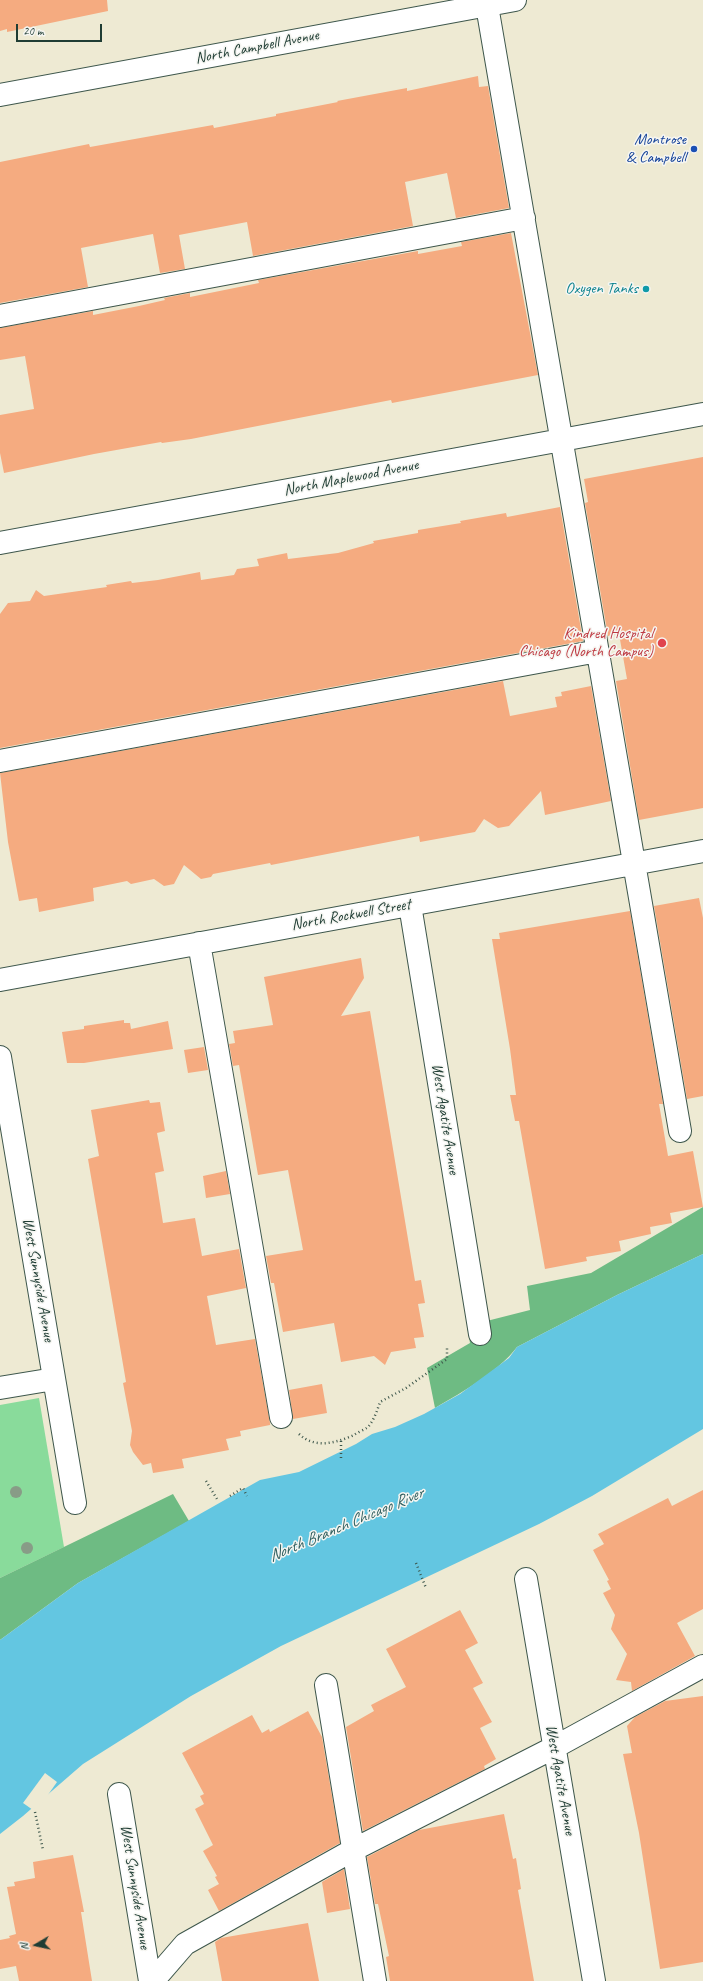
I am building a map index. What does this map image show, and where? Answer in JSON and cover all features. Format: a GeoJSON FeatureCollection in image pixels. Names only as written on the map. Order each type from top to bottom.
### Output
{"type":"FeatureCollection","features":[{"type":"Feature","properties":{"kind":"street","name":"North Campbell Avenue"},"geometry":{"type":"LineString","coordinates":[[0,95],[487,2],[515,0]]}},
{"type":"Feature","properties":{"kind":"street"},"geometry":{"type":"LineString","coordinates":[[487,2],[680,1131]]}},
{"type":"Feature","properties":{"kind":"street"},"geometry":{"type":"LineString","coordinates":[[0,316],[524,218]]}},
{"type":"Feature","properties":{"kind":"street","name":"North Maplewood Avenue"},"geometry":{"type":"LineString","coordinates":[[0,543],[703,414]]}},
{"type":"Feature","properties":{"kind":"street"},"geometry":{"type":"LineString","coordinates":[[0,761],[598,651]]}},
{"type":"Feature","properties":{"kind":"street","name":"North Rockwell Street"},"geometry":{"type":"LineString","coordinates":[[0,980],[703,851]]}},
{"type":"Feature","properties":{"kind":"street","name":"West Agatite Avenue"},"geometry":{"type":"LineString","coordinates":[[410,905],[480,1334]]}},
{"type":"Feature","properties":{"kind":"street"},"geometry":{"type":"LineString","coordinates":[[199,943],[281,1417]]}},
{"type":"Feature","properties":{"kind":"street","name":"West Sunnyside Avenue"},"geometry":{"type":"LineString","coordinates":[[0,1057],[75,1503]]}},
{"type":"Feature","properties":{"kind":"street"},"geometry":{"type":"LineString","coordinates":[[0,1388],[54,1379]]}},
{"type":"Feature","properties":{"kind":"street","name":"West Agatite Avenue"},"geometry":{"type":"LineString","coordinates":[[526,1579],[594,1981]]}},
{"type":"Feature","properties":{"kind":"street"},"geometry":{"type":"LineString","coordinates":[[152,1981],[185,1944],[354,1850],[555,1747],[703,1666]]}},
{"type":"Feature","properties":{"kind":"street"},"geometry":{"type":"LineString","coordinates":[[326,1686],[375,1981]]}},
{"type":"Feature","properties":{"kind":"street","name":"West Sunnyside Avenue"},"geometry":{"type":"LineString","coordinates":[[119,1794],[152,1981]]}},
{"type":"Feature","properties":{"kind":"path"},"geometry":{"type":"LineString","coordinates":[[281,1417],[301,1436],[314,1442],[329,1444],[341,1441],[367,1428],[376,1414],[380,1402],[406,1388],[447,1359],[447,1347]]}},
{"type":"Feature","properties":{"kind":"path"},"geometry":{"type":"LineString","coordinates":[[341,1441],[341,1459]]}},
{"type":"Feature","properties":{"kind":"path"},"geometry":{"type":"LineString","coordinates":[[206,1481],[217,1499]]}},
{"type":"Feature","properties":{"kind":"path"},"geometry":{"type":"LineString","coordinates":[[230,1496],[243,1488],[247,1496]]}},
{"type":"Feature","properties":{"kind":"path"},"geometry":{"type":"LineString","coordinates":[[416,1563],[426,1588]]}},
{"type":"Feature","properties":{"kind":"path"},"geometry":{"type":"LineString","coordinates":[[35,1812],[43,1850]]}},
{"type":"Feature","properties":{"kind":"green space"},"geometry":{"type":"Polygon","coordinates":[[[703,1207],[703,1254],[617,1295],[517,1347],[490,1373],[435,1408],[427,1368],[470,1343],[467,1326],[530,1310],[527,1286],[591,1273],[703,1207]]]}},
{"type":"Feature","properties":{"kind":"green space"},"geometry":{"type":"Polygon","coordinates":[[[39,1398],[64,1547],[0,1578],[0,1405],[39,1398]]]}},
{"type":"Feature","properties":{"kind":"green space"},"geometry":{"type":"Polygon","coordinates":[[[173,1494],[189,1521],[78,1583],[0,1640],[0,1578],[173,1494]]]}},
{"type":"Feature","properties":{"kind":"water","name":"North Branch Chicago River"},"geometry":{"type":"Polygon","coordinates":[[[703,1254],[703,1429],[592,1496],[539,1524],[281,1646],[191,1696],[83,1764],[0,1834],[0,1640],[78,1583],[260,1480],[299,1472],[356,1444],[372,1434],[395,1427],[424,1414],[460,1394],[509,1358],[517,1347],[617,1295],[703,1254]]]}},
{"type":"Feature","properties":{"kind":"pier"},"geometry":{"type":"Polygon","coordinates":[[[45,1773],[57,1782],[43,1802],[33,1810],[23,1803],[45,1773]]]}},
{"type":"Feature","properties":{"kind":"building"},"geometry":{"type":"Polygon","coordinates":[[[0,0],[107,0],[108,11],[7,32],[7,29],[0,31],[0,0]]]}},
{"type":"Feature","properties":{"kind":"building"},"geometry":{"type":"Polygon","coordinates":[[[478,76],[479,87],[488,86],[509,208],[456,218],[447,173],[405,182],[413,226],[253,256],[247,222],[179,235],[185,269],[160,273],[153,234],[81,248],[88,287],[0,303],[0,162],[89,144],[90,147],[213,125],[214,128],[276,116],[276,114],[338,102],[337,101],[407,88],[407,91],[478,76]]]}},
{"type":"Feature","properties":{"kind":"building"},"geometry":{"type":"Polygon","coordinates":[[[511,233],[538,375],[392,403],[391,400],[191,439],[161,442],[94,454],[4,473],[0,453],[0,415],[34,409],[25,356],[0,360],[0,328],[93,311],[93,315],[139,306],[165,300],[164,298],[190,293],[190,297],[259,283],[258,280],[418,251],[418,254],[462,246],[461,242],[511,233]]]}},
{"type":"Feature","properties":{"kind":"building","name":"Kindred Hospital Chicago (North Campus)"},"geometry":{"type":"Polygon","coordinates":[[[703,457],[703,808],[639,820],[616,681],[627,679],[619,634],[608,636],[585,503],[588,502],[584,479],[703,457]]]}},
{"type":"Feature","properties":{"kind":"building"},"geometry":{"type":"Polygon","coordinates":[[[560,507],[583,641],[0,748],[0,614],[8,603],[30,601],[36,590],[44,596],[107,587],[106,585],[131,581],[132,583],[158,580],[200,572],[201,580],[234,575],[237,569],[259,566],[257,559],[287,553],[288,559],[338,553],[374,543],[373,541],[418,533],[418,530],[461,523],[460,521],[506,513],[507,517],[560,507]]]}},
{"type":"Feature","properties":{"kind":"building"},"geometry":{"type":"Polygon","coordinates":[[[503,681],[510,716],[557,707],[555,697],[562,696],[561,692],[591,686],[611,801],[545,815],[541,791],[509,826],[498,828],[484,819],[475,832],[420,842],[419,836],[271,865],[270,863],[213,874],[211,877],[201,879],[184,865],[174,884],[164,886],[154,879],[131,884],[127,881],[93,888],[94,901],[39,912],[37,898],[19,901],[8,842],[0,773],[503,681]]]}},
{"type":"Feature","properties":{"kind":"building"},"geometry":{"type":"Polygon","coordinates":[[[699,898],[703,918],[703,1096],[687,1099],[654,906],[699,898]]]}},
{"type":"Feature","properties":{"kind":"building"},"geometry":{"type":"Polygon","coordinates":[[[630,911],[663,1104],[659,1104],[668,1156],[693,1151],[703,1207],[670,1213],[672,1223],[650,1227],[651,1234],[619,1241],[621,1251],[586,1257],[587,1261],[545,1269],[519,1121],[515,1121],[510,1095],[516,1095],[492,939],[500,939],[499,933],[630,911]]]}},
{"type":"Feature","properties":{"kind":"building"},"geometry":{"type":"Polygon","coordinates":[[[361,958],[364,978],[341,1016],[370,1011],[415,1281],[421,1280],[425,1303],[418,1304],[424,1337],[414,1338],[416,1348],[391,1352],[385,1365],[374,1356],[341,1362],[334,1323],[283,1332],[274,1283],[271,1283],[266,1256],[303,1250],[288,1170],[258,1175],[239,1065],[233,1066],[229,1044],[235,1043],[233,1031],[273,1025],[264,977],[361,958]]]}},
{"type":"Feature","properties":{"kind":"building"},"geometry":{"type":"Polygon","coordinates":[[[124,1020],[124,1023],[130,1023],[131,1029],[168,1021],[173,1049],[84,1063],[67,1063],[62,1032],[84,1029],[84,1026],[124,1020]]]}},
{"type":"Feature","properties":{"kind":"building"},"geometry":{"type":"Polygon","coordinates":[[[204,1047],[208,1070],[188,1073],[184,1050],[204,1047]]]}},
{"type":"Feature","properties":{"kind":"building"},"geometry":{"type":"Polygon","coordinates":[[[149,1100],[150,1103],[160,1102],[165,1131],[157,1133],[164,1171],[155,1173],[163,1223],[195,1218],[202,1256],[239,1249],[246,1288],[207,1296],[216,1345],[255,1339],[270,1423],[270,1425],[240,1431],[241,1436],[226,1439],[229,1450],[182,1459],[184,1468],[153,1473],[151,1463],[143,1465],[133,1452],[130,1445],[132,1431],[123,1383],[126,1382],[88,1159],[99,1156],[91,1110],[149,1100]]]}},
{"type":"Feature","properties":{"kind":"building"},"geometry":{"type":"Polygon","coordinates":[[[226,1171],[230,1194],[206,1198],[203,1176],[226,1171]]]}},
{"type":"Feature","properties":{"kind":"building"},"geometry":{"type":"Polygon","coordinates":[[[322,1384],[327,1413],[293,1419],[289,1390],[322,1384]]]}},
{"type":"Feature","properties":{"kind":"building"},"geometry":{"type":"Polygon","coordinates":[[[703,1490],[703,1609],[677,1623],[695,1656],[632,1691],[631,1682],[616,1680],[627,1654],[611,1629],[615,1615],[603,1593],[611,1589],[607,1581],[609,1580],[593,1550],[604,1544],[598,1534],[668,1498],[672,1506],[703,1490]]]}},
{"type":"Feature","properties":{"kind":"building"},"geometry":{"type":"Polygon","coordinates":[[[460,1610],[478,1643],[465,1650],[483,1683],[473,1688],[492,1722],[480,1728],[496,1759],[484,1766],[485,1769],[363,1831],[346,1727],[374,1711],[371,1705],[406,1687],[386,1649],[460,1610]]]}},
{"type":"Feature","properties":{"kind":"building"},"geometry":{"type":"Polygon","coordinates":[[[703,1696],[703,1962],[660,1969],[639,1833],[623,1754],[632,1753],[627,1726],[635,1717],[665,1701],[703,1696]]]}},
{"type":"Feature","properties":{"kind":"building"},"geometry":{"type":"Polygon","coordinates":[[[308,1711],[322,1737],[340,1843],[219,1911],[208,1890],[219,1884],[215,1877],[217,1876],[203,1851],[213,1845],[195,1809],[204,1804],[200,1796],[204,1794],[182,1753],[252,1715],[262,1733],[269,1729],[270,1732],[308,1711]]]}},
{"type":"Feature","properties":{"kind":"building"},"geometry":{"type":"Polygon","coordinates":[[[504,1814],[513,1859],[516,1858],[521,1889],[518,1890],[534,1981],[390,1981],[386,1957],[389,1956],[378,1904],[375,1904],[367,1857],[419,1830],[504,1814]]]}},
{"type":"Feature","properties":{"kind":"building"},"geometry":{"type":"Polygon","coordinates":[[[73,1855],[84,1912],[81,1912],[92,1981],[19,1981],[16,1966],[0,1969],[0,1940],[10,1938],[9,1936],[16,1934],[7,1887],[15,1886],[14,1882],[35,1878],[33,1862],[73,1855]]]}},
{"type":"Feature","properties":{"kind":"building"},"geometry":{"type":"Polygon","coordinates":[[[344,1869],[350,1909],[327,1913],[322,1882],[344,1869]]]}},
{"type":"Feature","properties":{"kind":"building"},"geometry":{"type":"Polygon","coordinates":[[[308,1923],[319,1981],[222,1981],[215,1942],[221,1938],[308,1923]]]}},
{"type":"Feature","properties":{"kind":"place","name":"Montrose & Campbell"},"geometry":{"type":"Point","coordinates":[694,149]}},
{"type":"Feature","properties":{"kind":"place","name":"Oxygen Tanks"},"geometry":{"type":"Point","coordinates":[646,289]}},
{"type":"Feature","properties":{"kind":"place","name":"Kindred Hospital Chicago (North Campus)"},"geometry":{"type":"Point","coordinates":[662,643]}}]}
